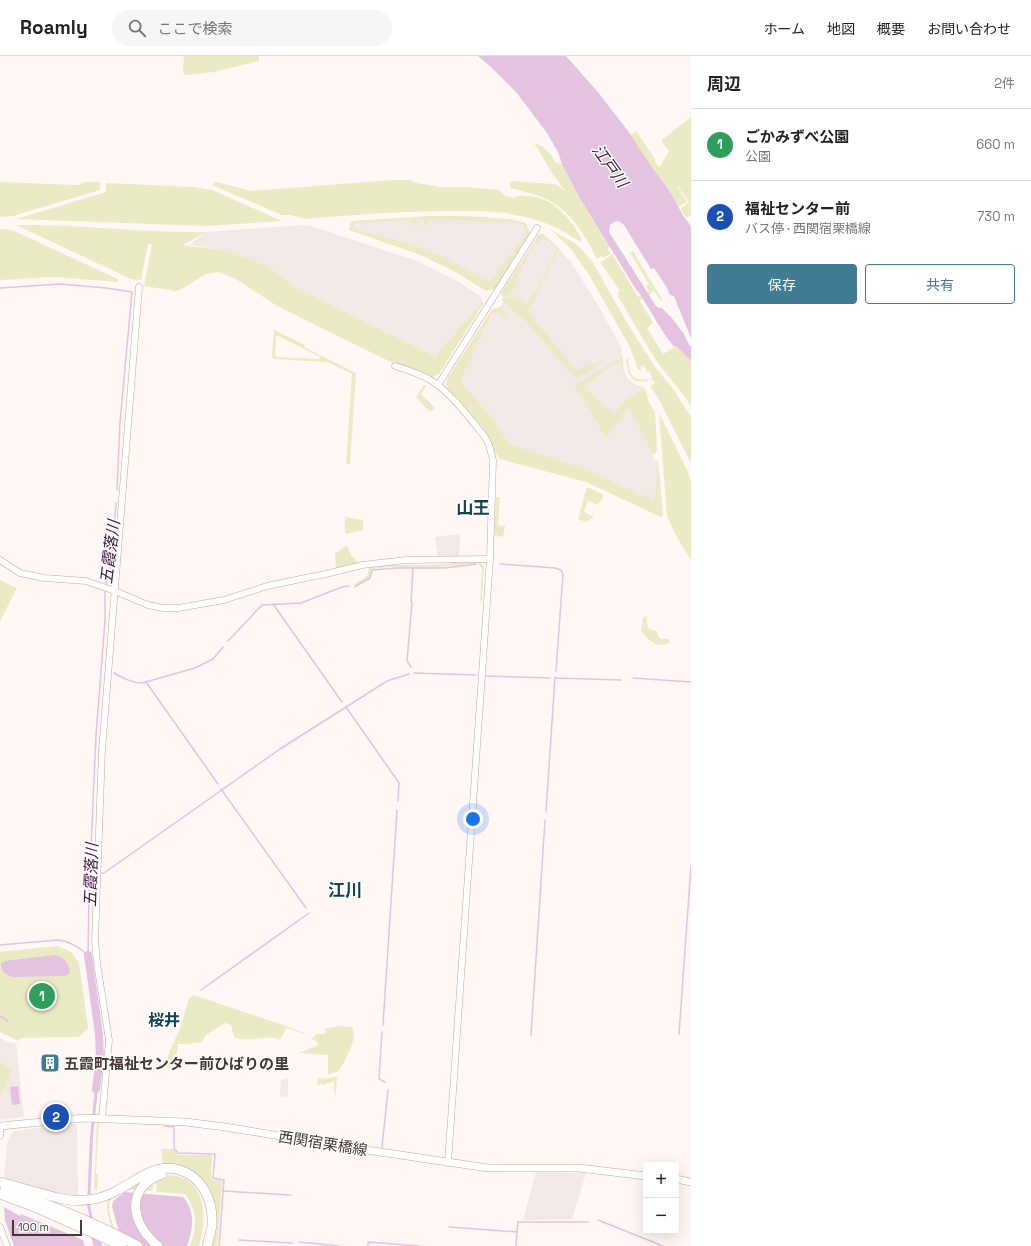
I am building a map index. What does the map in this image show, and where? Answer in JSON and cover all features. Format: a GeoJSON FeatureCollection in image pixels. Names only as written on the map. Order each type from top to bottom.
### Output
{"type":"FeatureCollection","features":[{"type":"Feature","properties":{"kind":"highway"},"geometry":{"type":"LineString","coordinates":[[0,1182],[58,1198],[85,1201],[110,1194],[148,1173],[179,1170],[199,1181],[207,1193],[211,1208],[212,1226],[207,1246]]}},
{"type":"Feature","properties":{"kind":"highway"},"geometry":{"type":"LineString","coordinates":[[158,1246],[146,1235],[136,1217],[136,1201],[141,1188],[145,1183],[162,1171],[186,1177],[203,1195],[207,1207],[208,1225],[203,1246]]}},
{"type":"Feature","properties":{"kind":"highway"},"geometry":{"type":"LineString","coordinates":[[0,1187],[66,1211],[138,1246]]}},
{"type":"Feature","properties":{"kind":"highway"},"geometry":{"type":"LineString","coordinates":[[0,1194],[37,1208],[122,1246]]}},
{"type":"Feature","properties":{"kind":"highway"},"geometry":{"type":"LineString","coordinates":[[37,1208],[50,1217],[108,1246]]}},
{"type":"Feature","properties":{"kind":"main road","name":"西関宿栗橋線"},"geometry":{"type":"LineString","coordinates":[[0,1126],[88,1118],[185,1122],[488,1168],[579,1168],[643,1176]]}},
{"type":"Feature","properties":{"kind":"main road"},"geometry":{"type":"LineString","coordinates":[[679,1180],[691,1182]]}},
{"type":"Feature","properties":{"kind":"street"},"geometry":{"type":"LineString","coordinates":[[438,385],[537,228]]}},
{"type":"Feature","properties":{"kind":"street"},"geometry":{"type":"LineString","coordinates":[[101,1118],[109,1040],[96,958],[95,927],[102,750],[113,590],[139,287]]}},
{"type":"Feature","properties":{"kind":"street"},"geometry":{"type":"LineString","coordinates":[[395,366],[421,375],[438,385],[485,437],[493,460],[490,559],[448,1163]]}},
{"type":"Feature","properties":{"kind":"street"},"geometry":{"type":"LineString","coordinates":[[0,560],[20,572],[44,578],[86,581],[113,590],[148,605],[163,608],[178,608],[224,600],[267,586],[362,565],[406,560],[490,559]]}},
{"type":"Feature","properties":{"kind":"street"},"geometry":{"type":"LineString","coordinates":[[0,1126],[0,1136]]}},
{"type":"Feature","properties":{"kind":"street"},"geometry":{"type":"LineString","coordinates":[[0,1227],[7,1246]]}},
{"type":"Feature","properties":{"kind":"shaded area"},"geometry":{"type":"Polygon","coordinates":[[[433,216],[510,219],[526,223],[530,234],[486,291],[454,271],[421,255],[349,230],[351,221],[433,216]]]}},
{"type":"Feature","properties":{"kind":"shaded area"},"geometry":{"type":"Polygon","coordinates":[[[303,225],[311,226],[417,261],[459,282],[481,297],[481,303],[437,356],[293,286],[269,267],[256,261],[226,251],[189,245],[206,232],[303,225]]]}},
{"type":"Feature","properties":{"kind":"shaded area"},"geometry":{"type":"Polygon","coordinates":[[[543,234],[555,244],[570,261],[598,305],[622,349],[623,369],[626,377],[632,383],[643,387],[644,390],[629,405],[653,454],[654,460],[658,461],[654,501],[585,469],[508,443],[494,420],[460,381],[492,313],[500,307],[503,302],[501,293],[538,235],[543,234]]]}},
{"type":"Feature","properties":{"kind":"shaded area"},"geometry":{"type":"Polygon","coordinates":[[[460,534],[459,557],[438,557],[435,537],[460,534]]]}},
{"type":"Feature","properties":{"kind":"shaded area"},"geometry":{"type":"Polygon","coordinates":[[[0,1038],[16,1044],[24,1117],[0,1120],[0,1038]]]}},
{"type":"Feature","properties":{"kind":"shaded area"},"geometry":{"type":"Polygon","coordinates":[[[288,1079],[288,1097],[280,1096],[281,1080],[288,1079]]]}},
{"type":"Feature","properties":{"kind":"shaded area"},"geometry":{"type":"Polygon","coordinates":[[[75,1124],[77,1126],[78,1197],[57,1195],[4,1179],[7,1144],[9,1138],[14,1132],[20,1130],[75,1124]]]}},
{"type":"Feature","properties":{"kind":"shaded area"},"geometry":{"type":"Polygon","coordinates":[[[536,1172],[586,1173],[572,1219],[523,1220],[536,1172]]]}},
{"type":"Feature","properties":{"kind":"green space"},"geometry":{"type":"Polygon","coordinates":[[[184,56],[259,56],[259,61],[214,72],[185,75],[183,71],[184,56]]]}},
{"type":"Feature","properties":{"kind":"green space"},"geometry":{"type":"Polygon","coordinates":[[[691,117],[691,215],[686,218],[681,208],[689,202],[678,187],[679,185],[677,187],[687,202],[678,206],[669,190],[630,135],[636,131],[655,159],[655,163],[660,167],[669,151],[662,140],[691,117]]]}},
{"type":"Feature","properties":{"kind":"green space"},"geometry":{"type":"Polygon","coordinates":[[[534,143],[541,145],[555,162],[562,164],[578,195],[610,247],[607,248],[611,254],[597,259],[590,245],[566,212],[548,200],[510,188],[510,182],[516,181],[557,185],[566,192],[552,173],[534,143]]]}},
{"type":"Feature","properties":{"kind":"green space"},"geometry":{"type":"Polygon","coordinates":[[[409,180],[416,183],[440,187],[467,187],[500,190],[506,196],[513,198],[522,195],[537,197],[545,200],[560,210],[582,239],[580,242],[550,225],[508,213],[466,211],[413,212],[305,219],[291,215],[282,215],[212,185],[216,182],[252,191],[409,180]]]}},
{"type":"Feature","properties":{"kind":"green space"},"geometry":{"type":"Polygon","coordinates":[[[0,182],[79,185],[85,182],[100,182],[100,190],[13,216],[0,217],[0,182]]]}},
{"type":"Feature","properties":{"kind":"green space"},"geometry":{"type":"Polygon","coordinates":[[[106,183],[193,187],[212,190],[282,221],[207,226],[16,219],[106,192],[106,183]]]}},
{"type":"Feature","properties":{"kind":"green space"},"geometry":{"type":"Polygon","coordinates":[[[433,216],[468,216],[526,223],[530,234],[495,289],[486,291],[454,271],[421,255],[349,230],[351,221],[433,216]],[[430,219],[424,227],[424,220],[416,220],[418,226],[406,220],[354,223],[353,228],[409,244],[446,258],[487,281],[491,280],[525,237],[524,226],[523,224],[430,219]]]}},
{"type":"Feature","properties":{"kind":"green space"},"geometry":{"type":"Polygon","coordinates":[[[16,225],[206,232],[182,245],[226,251],[256,261],[269,267],[293,286],[436,356],[481,303],[481,297],[483,304],[439,374],[432,377],[423,372],[393,363],[313,324],[277,306],[236,279],[218,272],[206,274],[176,291],[144,286],[152,244],[148,244],[141,280],[131,279],[16,225]]]}},
{"type":"Feature","properties":{"kind":"green space"},"geometry":{"type":"Polygon","coordinates":[[[0,229],[12,230],[118,279],[118,282],[54,277],[0,280],[0,229]]]}},
{"type":"Feature","properties":{"kind":"green space"},"geometry":{"type":"Polygon","coordinates":[[[551,230],[576,244],[592,261],[627,323],[655,367],[674,390],[691,417],[691,463],[658,398],[650,386],[655,383],[651,378],[652,377],[649,371],[646,372],[645,365],[640,367],[642,371],[638,369],[630,347],[588,273],[570,248],[551,230]]]}},
{"type":"Feature","properties":{"kind":"green space"},"geometry":{"type":"Polygon","coordinates":[[[543,234],[559,249],[528,312],[575,369],[581,369],[586,365],[607,360],[578,377],[573,376],[523,318],[503,302],[502,299],[512,298],[513,296],[528,304],[534,291],[536,292],[557,249],[551,243],[542,238],[539,242],[534,242],[538,235],[543,234]]]}},
{"type":"Feature","properties":{"kind":"green space"},"geometry":{"type":"Polygon","coordinates":[[[532,246],[534,248],[534,252],[531,250],[515,282],[518,284],[516,289],[514,288],[509,295],[502,296],[501,293],[532,246]]]}},
{"type":"Feature","properties":{"kind":"green space"},"geometry":{"type":"Polygon","coordinates":[[[633,251],[663,301],[661,301],[654,291],[649,295],[647,292],[649,291],[646,286],[649,284],[630,253],[633,251]]]}},
{"type":"Feature","properties":{"kind":"green space"},"geometry":{"type":"Polygon","coordinates":[[[615,253],[613,256],[638,297],[641,296],[642,299],[640,301],[653,323],[647,328],[663,354],[676,346],[691,361],[691,406],[660,366],[618,296],[620,291],[601,263],[599,263],[615,253]]]}},
{"type":"Feature","properties":{"kind":"green space"},"geometry":{"type":"Polygon","coordinates":[[[500,307],[508,314],[506,318],[497,312],[492,313],[460,381],[494,420],[508,443],[585,469],[654,501],[658,461],[663,516],[661,517],[586,482],[500,459],[485,431],[447,389],[446,381],[492,309],[500,307]]]}},
{"type":"Feature","properties":{"kind":"green space"},"geometry":{"type":"Polygon","coordinates":[[[274,330],[356,373],[350,464],[346,464],[352,374],[327,362],[273,359],[274,330]],[[278,336],[276,337],[275,355],[277,357],[321,359],[320,357],[278,336]]]}},
{"type":"Feature","properties":{"kind":"green space"},"geometry":{"type":"Polygon","coordinates":[[[623,357],[624,373],[630,381],[624,375],[621,361],[611,366],[584,387],[614,414],[625,400],[643,390],[637,385],[643,387],[646,390],[649,403],[655,412],[657,450],[655,454],[653,454],[629,406],[606,438],[586,402],[574,385],[623,357]]]}},
{"type":"Feature","properties":{"kind":"green space"},"geometry":{"type":"Polygon","coordinates":[[[626,358],[628,359],[629,370],[633,376],[640,379],[651,379],[647,381],[636,381],[630,376],[626,358]]]}},
{"type":"Feature","properties":{"kind":"green space"},"geometry":{"type":"Polygon","coordinates":[[[424,385],[426,386],[421,394],[435,408],[430,412],[416,397],[424,385]]]}},
{"type":"Feature","properties":{"kind":"green space"},"geometry":{"type":"Polygon","coordinates":[[[659,413],[687,470],[691,483],[691,560],[675,534],[667,516],[659,413]]]}},
{"type":"Feature","properties":{"kind":"green space"},"geometry":{"type":"Polygon","coordinates":[[[587,487],[604,495],[598,505],[588,501],[584,512],[594,517],[586,522],[578,519],[587,487]]]}},
{"type":"Feature","properties":{"kind":"green space"},"geometry":{"type":"Polygon","coordinates":[[[496,497],[500,497],[498,525],[505,526],[503,537],[494,535],[496,497]]]}},
{"type":"Feature","properties":{"kind":"green space"},"geometry":{"type":"Polygon","coordinates":[[[345,517],[363,520],[363,530],[346,534],[345,517]]]}},
{"type":"Feature","properties":{"kind":"green space"},"geometry":{"type":"Polygon","coordinates":[[[347,545],[351,555],[357,561],[356,563],[336,569],[335,554],[347,545]]]}},
{"type":"Feature","properties":{"kind":"green space"},"geometry":{"type":"Polygon","coordinates":[[[479,561],[484,567],[482,600],[480,602],[482,568],[478,563],[429,568],[390,567],[371,569],[370,578],[356,588],[353,588],[355,584],[367,576],[370,565],[432,565],[479,561]]]}},
{"type":"Feature","properties":{"kind":"green space"},"geometry":{"type":"Polygon","coordinates":[[[0,580],[17,588],[0,621],[0,580]]]}},
{"type":"Feature","properties":{"kind":"green space"},"geometry":{"type":"Polygon","coordinates":[[[646,616],[649,629],[656,631],[661,638],[669,639],[669,643],[660,645],[653,643],[641,631],[643,618],[646,616]]]}},
{"type":"Feature","properties":{"kind":"green space"},"geometry":{"type":"Polygon","coordinates":[[[57,946],[71,952],[79,963],[88,1028],[79,1037],[20,1038],[18,1041],[0,1032],[0,952],[57,946]]]}},
{"type":"Feature","properties":{"kind":"green space"},"geometry":{"type":"Polygon","coordinates":[[[194,995],[286,1026],[308,1035],[286,1028],[280,1040],[274,1038],[240,1039],[234,1037],[231,1025],[225,1023],[206,1035],[202,1042],[178,1044],[175,1067],[168,1069],[168,1055],[180,1028],[189,998],[194,995]]]}},
{"type":"Feature","properties":{"kind":"green space"},"geometry":{"type":"Polygon","coordinates":[[[341,1026],[352,1027],[354,1037],[347,1056],[339,1071],[328,1075],[328,1055],[299,1053],[318,1045],[318,1043],[312,1039],[316,1034],[324,1034],[327,1031],[323,1029],[341,1026]]]}},
{"type":"Feature","properties":{"kind":"green space"},"geometry":{"type":"Polygon","coordinates":[[[0,1062],[12,1071],[0,1096],[0,1062]]]}},
{"type":"Feature","properties":{"kind":"green space"},"geometry":{"type":"Polygon","coordinates":[[[337,1077],[335,1100],[334,1081],[323,1085],[317,1085],[318,1079],[337,1077]]]}},
{"type":"Feature","properties":{"kind":"green space"},"geometry":{"type":"Polygon","coordinates":[[[97,1122],[99,1122],[96,1173],[98,1175],[97,1191],[94,1188],[97,1122]]]}},
{"type":"Feature","properties":{"kind":"green space"},"geometry":{"type":"Polygon","coordinates":[[[161,1149],[174,1149],[178,1155],[212,1155],[211,1179],[224,1181],[222,1183],[217,1246],[209,1246],[212,1234],[205,1185],[163,1166],[161,1149]]]}},
{"type":"Feature","properties":{"kind":"green space"},"geometry":{"type":"Polygon","coordinates":[[[154,1175],[152,1191],[124,1189],[111,1199],[109,1209],[110,1216],[120,1246],[109,1220],[107,1204],[109,1196],[111,1192],[154,1175]]]}},
{"type":"Feature","properties":{"kind":"green space"},"geometry":{"type":"Polygon","coordinates":[[[163,1176],[177,1176],[188,1181],[195,1188],[203,1209],[204,1222],[199,1246],[190,1246],[193,1239],[195,1219],[192,1206],[185,1194],[157,1192],[157,1178],[163,1176]]]}},
{"type":"Feature","properties":{"kind":"water","name":"江戸川"},"geometry":{"type":"Polygon","coordinates":[[[478,56],[566,56],[597,91],[628,131],[669,190],[684,217],[691,226],[691,338],[674,296],[670,295],[654,268],[651,269],[624,225],[619,221],[614,222],[610,225],[609,232],[656,306],[662,308],[671,317],[684,334],[689,345],[691,346],[691,361],[676,346],[674,347],[637,291],[578,195],[562,164],[558,152],[547,133],[516,92],[478,56]]]}},
{"type":"Feature","properties":{"kind":"water"},"geometry":{"type":"Polygon","coordinates":[[[55,955],[66,961],[69,966],[70,973],[65,976],[12,977],[1,968],[1,963],[5,961],[55,955]]]}},
{"type":"Feature","properties":{"kind":"water"},"geometry":{"type":"Polygon","coordinates":[[[96,1078],[99,1079],[93,1137],[90,1205],[95,1230],[92,1229],[87,1205],[90,1137],[96,1078]]]}},
{"type":"Feature","properties":{"kind":"water"},"geometry":{"type":"Polygon","coordinates":[[[18,1086],[20,1104],[12,1105],[10,1087],[18,1086]]]}},
{"type":"Feature","properties":{"kind":"water"},"geometry":{"type":"Polygon","coordinates":[[[125,1192],[183,1197],[192,1215],[192,1227],[187,1246],[123,1246],[112,1207],[113,1201],[125,1192]]]}},
{"type":"Feature","properties":{"kind":"water"},"geometry":{"type":"Polygon","coordinates":[[[4,1207],[20,1216],[21,1214],[83,1240],[85,1246],[14,1246],[5,1220],[4,1207]]]}},
{"type":"Feature","properties":{"kind":"waterway","name":"五霞落川"},"geometry":{"type":"LineString","coordinates":[[0,288],[60,284],[132,292],[120,422],[117,490]]}},
{"type":"Feature","properties":{"kind":"waterway","name":"五霞落川"},"geometry":{"type":"LineString","coordinates":[[106,585],[107,573],[111,566],[116,503]]}},
{"type":"Feature","properties":{"kind":"waterway"},"geometry":{"type":"LineString","coordinates":[[356,586],[370,578],[372,570],[397,568],[445,568],[476,564]]}},
{"type":"Feature","properties":{"kind":"waterway"},"geometry":{"type":"LineString","coordinates":[[500,564],[555,568],[561,570],[563,574],[556,671]]}},
{"type":"Feature","properties":{"kind":"waterway"},"geometry":{"type":"LineString","coordinates":[[411,667],[407,661],[413,568]]}},
{"type":"Feature","properties":{"kind":"waterway"},"geometry":{"type":"LineString","coordinates":[[228,641],[262,605],[301,603],[342,587],[349,586]]}},
{"type":"Feature","properties":{"kind":"waterway","name":"五霞落川"},"geometry":{"type":"LineString","coordinates":[[88,955],[89,892],[96,735],[105,621],[105,589]]}},
{"type":"Feature","properties":{"kind":"waterway"},"geometry":{"type":"LineString","coordinates":[[273,604],[342,702]]}},
{"type":"Feature","properties":{"kind":"waterway"},"geometry":{"type":"LineString","coordinates":[[114,673],[131,681],[142,683],[195,668],[213,659],[223,647]]}},
{"type":"Feature","properties":{"kind":"waterway"},"geometry":{"type":"LineString","coordinates":[[414,673],[476,675]]}},
{"type":"Feature","properties":{"kind":"waterway"},"geometry":{"type":"LineString","coordinates":[[102,873],[280,749],[387,681],[409,674]]}},
{"type":"Feature","properties":{"kind":"waterway"},"geometry":{"type":"LineString","coordinates":[[486,676],[550,678]]}},
{"type":"Feature","properties":{"kind":"waterway"},"geometry":{"type":"LineString","coordinates":[[546,812],[555,677]]}},
{"type":"Feature","properties":{"kind":"waterway"},"geometry":{"type":"LineString","coordinates":[[555,678],[621,680]]}},
{"type":"Feature","properties":{"kind":"waterway"},"geometry":{"type":"LineString","coordinates":[[633,678],[691,682]]}},
{"type":"Feature","properties":{"kind":"waterway"},"geometry":{"type":"LineString","coordinates":[[146,682],[218,784]]}},
{"type":"Feature","properties":{"kind":"waterway"},"geometry":{"type":"LineString","coordinates":[[346,707],[399,783],[398,801]]}},
{"type":"Feature","properties":{"kind":"waterway"},"geometry":{"type":"LineString","coordinates":[[221,789],[306,908]]}},
{"type":"Feature","properties":{"kind":"waterway"},"geometry":{"type":"LineString","coordinates":[[383,1025],[397,810]]}},
{"type":"Feature","properties":{"kind":"waterway"},"geometry":{"type":"LineString","coordinates":[[531,1035],[545,820]]}},
{"type":"Feature","properties":{"kind":"waterway"},"geometry":{"type":"LineString","coordinates":[[679,1034],[691,866]]}},
{"type":"Feature","properties":{"kind":"waterway"},"geometry":{"type":"LineString","coordinates":[[201,990],[309,913]]}},
{"type":"Feature","properties":{"kind":"waterway"},"geometry":{"type":"LineString","coordinates":[[0,945],[57,940],[74,945],[88,955]]}},
{"type":"Feature","properties":{"kind":"waterway","name":"五霞落川"},"geometry":{"type":"LineString","coordinates":[[88,955],[99,1034],[100,1059],[96,1089]]}},
{"type":"Feature","properties":{"kind":"waterway"},"geometry":{"type":"LineString","coordinates":[[0,1016],[8,1021]]}},
{"type":"Feature","properties":{"kind":"waterway"},"geometry":{"type":"LineString","coordinates":[[382,1032],[379,1079],[385,1082]]}},
{"type":"Feature","properties":{"kind":"waterway"},"geometry":{"type":"LineString","coordinates":[[382,1147],[388,1090]]}},
{"type":"Feature","properties":{"kind":"waterway"},"geometry":{"type":"LineString","coordinates":[[164,1126],[174,1127],[174,1148],[178,1153],[215,1154],[213,1178],[224,1180],[219,1246]]}},
{"type":"Feature","properties":{"kind":"waterway"},"geometry":{"type":"LineString","coordinates":[[223,1191],[291,1195]]}},
{"type":"Feature","properties":{"kind":"waterway"},"geometry":{"type":"LineString","coordinates":[[598,1220],[663,1246]]}},
{"type":"Feature","properties":{"kind":"waterway"},"geometry":{"type":"LineString","coordinates":[[517,1232],[518,1222],[588,1222]]}},
{"type":"Feature","properties":{"kind":"waterway"},"geometry":{"type":"LineString","coordinates":[[449,1227],[517,1232],[516,1246]]}},
{"type":"Feature","properties":{"kind":"waterway","name":"五霞落川"},"geometry":{"type":"LineString","coordinates":[[93,1230],[98,1246]]}},
{"type":"Feature","properties":{"kind":"waterway"},"geometry":{"type":"LineString","coordinates":[[239,1240],[292,1243]]}},
{"type":"Feature","properties":{"kind":"waterway"},"geometry":{"type":"LineString","coordinates":[[299,1242],[339,1246]]}},
{"type":"Feature","properties":{"kind":"waterway"},"geometry":{"type":"LineString","coordinates":[[368,1246],[368,1242],[419,1246]]}},
{"type":"Feature","properties":{"kind":"place","name":"ごかみずべ公園"},"geometry":{"type":"Point","coordinates":[42,996]}},
{"type":"Feature","properties":{"kind":"place","name":"五霞町福祉センター前ひばりの里"},"geometry":{"type":"Point","coordinates":[50,1063]}},
{"type":"Feature","properties":{"kind":"place","name":"福祉センター前"},"geometry":{"type":"Point","coordinates":[56,1117]}},
{"type":"Feature","properties":{"kind":"district","name":"山王"},"geometry":{"type":"Point","coordinates":[473,508]}},
{"type":"Feature","properties":{"kind":"district","name":"江川"},"geometry":{"type":"Point","coordinates":[345,890]}},
{"type":"Feature","properties":{"kind":"district","name":"桜井"},"geometry":{"type":"Point","coordinates":[164,1020]}}]}
